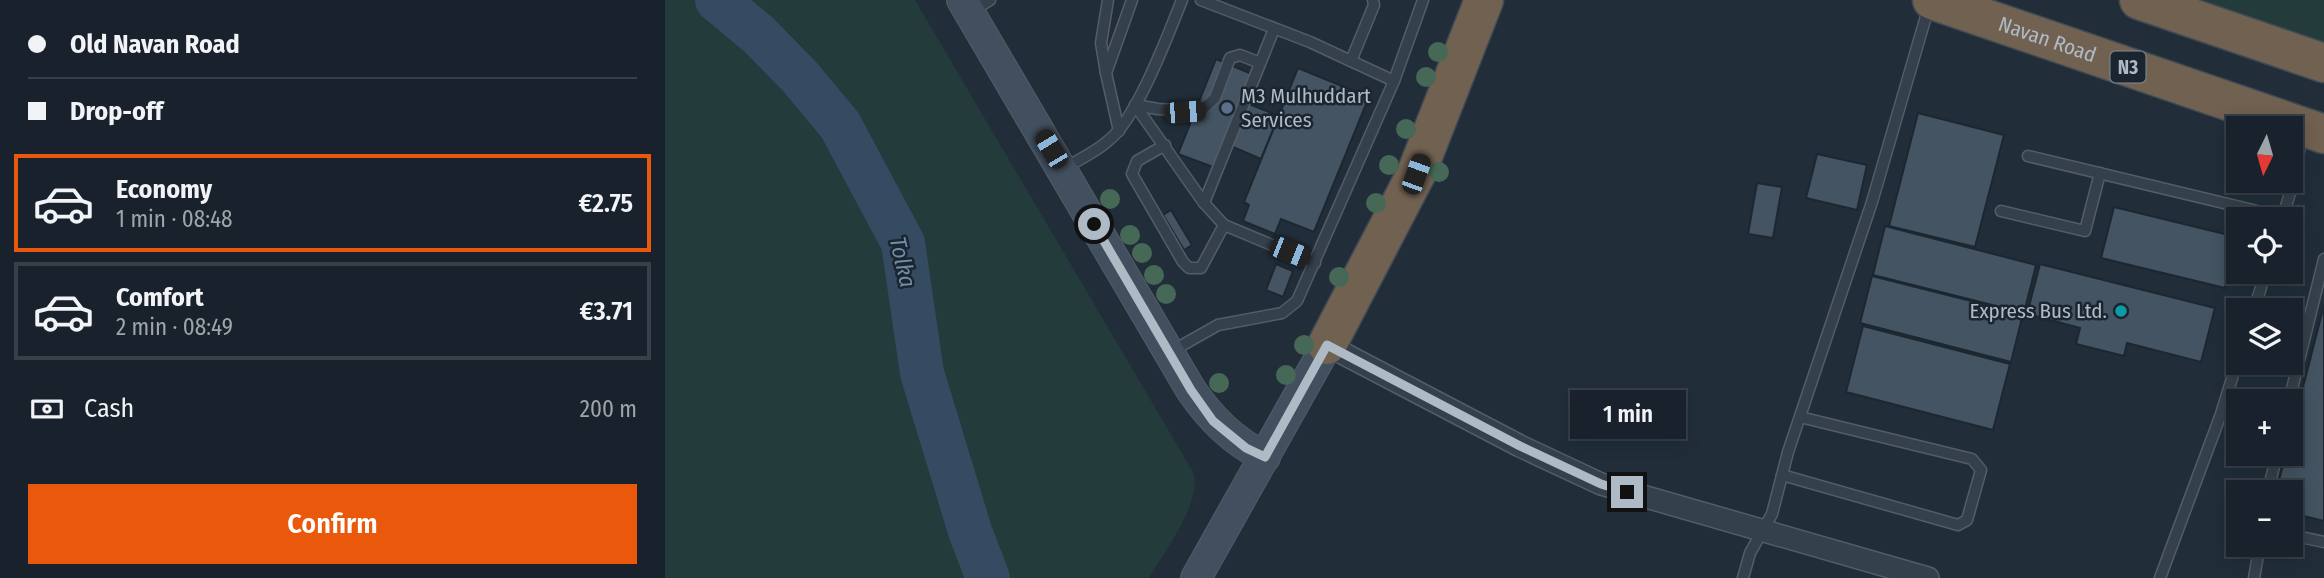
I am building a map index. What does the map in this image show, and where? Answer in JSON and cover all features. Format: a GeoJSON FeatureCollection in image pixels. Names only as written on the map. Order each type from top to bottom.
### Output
{"type":"FeatureCollection","features":[{"type":"Feature","properties":{"kind":"highway"},"geometry":{"type":"LineString","coordinates":[[1327,345],[1416,174],[1484,0]]}},
{"type":"Feature","properties":{"kind":"highway","name":"Navan Road"},"geometry":{"type":"LineString","coordinates":[[1931,0],[2314,130]]}},
{"type":"Feature","properties":{"kind":"highway"},"geometry":{"type":"LineString","coordinates":[[2139,0],[2324,62]]}},
{"type":"Feature","properties":{"kind":"street"},"geometry":{"type":"LineString","coordinates":[[974,4],[1063,169],[1170,353],[1213,421],[1246,448],[1265,457]]}},
{"type":"Feature","properties":{"kind":"street"},"geometry":{"type":"LineString","coordinates":[[1195,578],[1327,345],[1520,446],[1601,484],[1761,530],[1880,571],[1928,578]]}},
{"type":"Feature","properties":{"kind":"lane"},"geometry":{"type":"LineString","coordinates":[[1108,0],[1101,43],[1119,131]]}},
{"type":"Feature","properties":{"kind":"lane"},"geometry":{"type":"LineString","coordinates":[[1106,73],[1132,0]]}},
{"type":"Feature","properties":{"kind":"lane"},"geometry":{"type":"LineString","coordinates":[[1063,169],[1109,141],[1119,131],[1135,105],[1182,0]]}},
{"type":"Feature","properties":{"kind":"lane"},"geometry":{"type":"LineString","coordinates":[[1201,0],[1394,81]]}},
{"type":"Feature","properties":{"kind":"lane"},"geometry":{"type":"LineString","coordinates":[[1351,61],[1374,5],[1373,0]]}},
{"type":"Feature","properties":{"kind":"lane"},"geometry":{"type":"LineString","coordinates":[[1170,353],[1218,325],[1282,313],[1297,301],[1394,81],[1423,0]]}},
{"type":"Feature","properties":{"kind":"lane"},"geometry":{"type":"LineString","coordinates":[[1743,578],[1750,553],[1772,514],[1800,417],[1875,190],[1931,0]]}},
{"type":"Feature","properties":{"kind":"lane"},"geometry":{"type":"LineString","coordinates":[[1205,203],[1274,29]]}},
{"type":"Feature","properties":{"kind":"lane"},"geometry":{"type":"LineString","coordinates":[[1135,105],[1158,110],[1201,111],[1215,98],[1230,58],[1240,55],[1260,63]]}},
{"type":"Feature","properties":{"kind":"lane"},"geometry":{"type":"LineString","coordinates":[[1135,105],[1205,203],[1224,225],[1315,263]]}},
{"type":"Feature","properties":{"kind":"lane"},"geometry":{"type":"LineString","coordinates":[[2285,207],[2314,130]]}},
{"type":"Feature","properties":{"kind":"lane"},"geometry":{"type":"LineString","coordinates":[[1165,145],[1137,161],[1132,174],[1182,262],[1189,268],[1201,268],[1224,225]]}},
{"type":"Feature","properties":{"kind":"lane"},"geometry":{"type":"LineString","coordinates":[[2028,156],[2238,207]]}},
{"type":"Feature","properties":{"kind":"lane"},"geometry":{"type":"LineString","coordinates":[[2001,211],[2085,231],[2100,173]]}},
{"type":"Feature","properties":{"kind":"lane"},"geometry":{"type":"LineString","coordinates":[[2292,389],[2324,259]]}},
{"type":"Feature","properties":{"kind":"lane"},"geometry":{"type":"LineString","coordinates":[[2160,578],[2233,375]]}},
{"type":"Feature","properties":{"kind":"lane"},"geometry":{"type":"LineString","coordinates":[[1782,475],[1958,525],[1967,520],[1981,470],[1972,459],[1800,417]]}},
{"type":"Feature","properties":{"kind":"lane"},"geometry":{"type":"LineString","coordinates":[[2303,538],[2324,542]]}},
{"type":"Feature","properties":{"kind":"lane"},"geometry":{"type":"LineString","coordinates":[[2254,578],[2258,557]]}},
{"type":"Feature","properties":{"kind":"green space"},"geometry":{"type":"Polygon","coordinates":[[[665,0],[915,0],[1193,472],[1195,484],[1187,512],[1149,578],[665,578],[665,0]]]}},
{"type":"Feature","properties":{"kind":"green space"},"geometry":{"type":"Polygon","coordinates":[[[2185,0],[2324,0],[2324,42],[2185,0]]]}},
{"type":"Feature","properties":{"kind":"building","name":"M3 Mulhuddart Services"},"geometry":{"type":"Polygon","coordinates":[[[1216,59],[1252,74],[1241,101],[1279,116],[1261,159],[1224,143],[1213,167],[1178,154],[1216,59]]]}},
{"type":"Feature","properties":{"kind":"building"},"geometry":{"type":"Polygon","coordinates":[[[1298,68],[1369,97],[1314,232],[1281,219],[1275,234],[1243,221],[1249,205],[1244,202],[1298,68]]]}},
{"type":"Feature","properties":{"kind":"building"},"geometry":{"type":"Polygon","coordinates":[[[1918,113],[2004,135],[1975,247],[1889,226],[1918,113]]]}},
{"type":"Feature","properties":{"kind":"building"},"geometry":{"type":"Polygon","coordinates":[[[1817,154],[1867,165],[1857,210],[1806,198],[1817,154]]]}},
{"type":"Feature","properties":{"kind":"building"},"geometry":{"type":"Polygon","coordinates":[[[1757,183],[1782,187],[1773,238],[1748,234],[1757,183]]]}},
{"type":"Feature","properties":{"kind":"building"},"geometry":{"type":"Polygon","coordinates":[[[2114,207],[2226,234],[2226,284],[2225,288],[2101,258],[2114,207]]]}},
{"type":"Feature","properties":{"kind":"building"},"geometry":{"type":"Polygon","coordinates":[[[1171,210],[1192,245],[1184,250],[1163,215],[1171,210]]]}},
{"type":"Feature","properties":{"kind":"building"},"geometry":{"type":"Polygon","coordinates":[[[1885,226],[2036,265],[2024,313],[1873,275],[1885,226]]]}},
{"type":"Feature","properties":{"kind":"building"},"geometry":{"type":"Polygon","coordinates":[[[1276,264],[1293,271],[1283,297],[1266,290],[1276,264]]]}},
{"type":"Feature","properties":{"kind":"building","name":"Express Bus Ltd."},"geometry":{"type":"Polygon","coordinates":[[[2040,264],[2215,308],[2201,362],[2127,343],[2124,356],[2076,344],[2080,328],[2027,314],[2040,264]]]}},
{"type":"Feature","properties":{"kind":"building"},"geometry":{"type":"Polygon","coordinates":[[[1872,276],[2023,314],[2011,362],[1860,323],[1872,276]]]}},
{"type":"Feature","properties":{"kind":"building"},"geometry":{"type":"Polygon","coordinates":[[[2324,305],[2324,521],[2303,516],[2303,480],[2279,480],[2283,466],[2303,466],[2303,389],[2324,305]]]}},
{"type":"Feature","properties":{"kind":"building"},"geometry":{"type":"Polygon","coordinates":[[[1863,326],[2010,364],[1993,430],[1846,392],[1863,326]]]}},
{"type":"Feature","properties":{"kind":"waterway","name":"Tolka"},"geometry":{"type":"LineString","coordinates":[[717,0],[759,35],[800,77],[840,125],[903,243],[922,373],[970,531],[988,578]]}},
{"type":"Feature","properties":{"kind":"place","name":"M3 Mulhuddart Services"},"geometry":{"type":"Point","coordinates":[1227,108]}},
{"type":"Feature","properties":{"kind":"place","name":"Express Bus Ltd."},"geometry":{"type":"Point","coordinates":[2121,311]}},
{"type":"Feature","properties":{"kind":"route"},"geometry":{"type":"LineString","coordinates":[[1094,224],[1191,390],[1213,421],[1246,448],[1265,457],[1327,345],[1520,446],[1601,484],[1627,492]]}}]}
